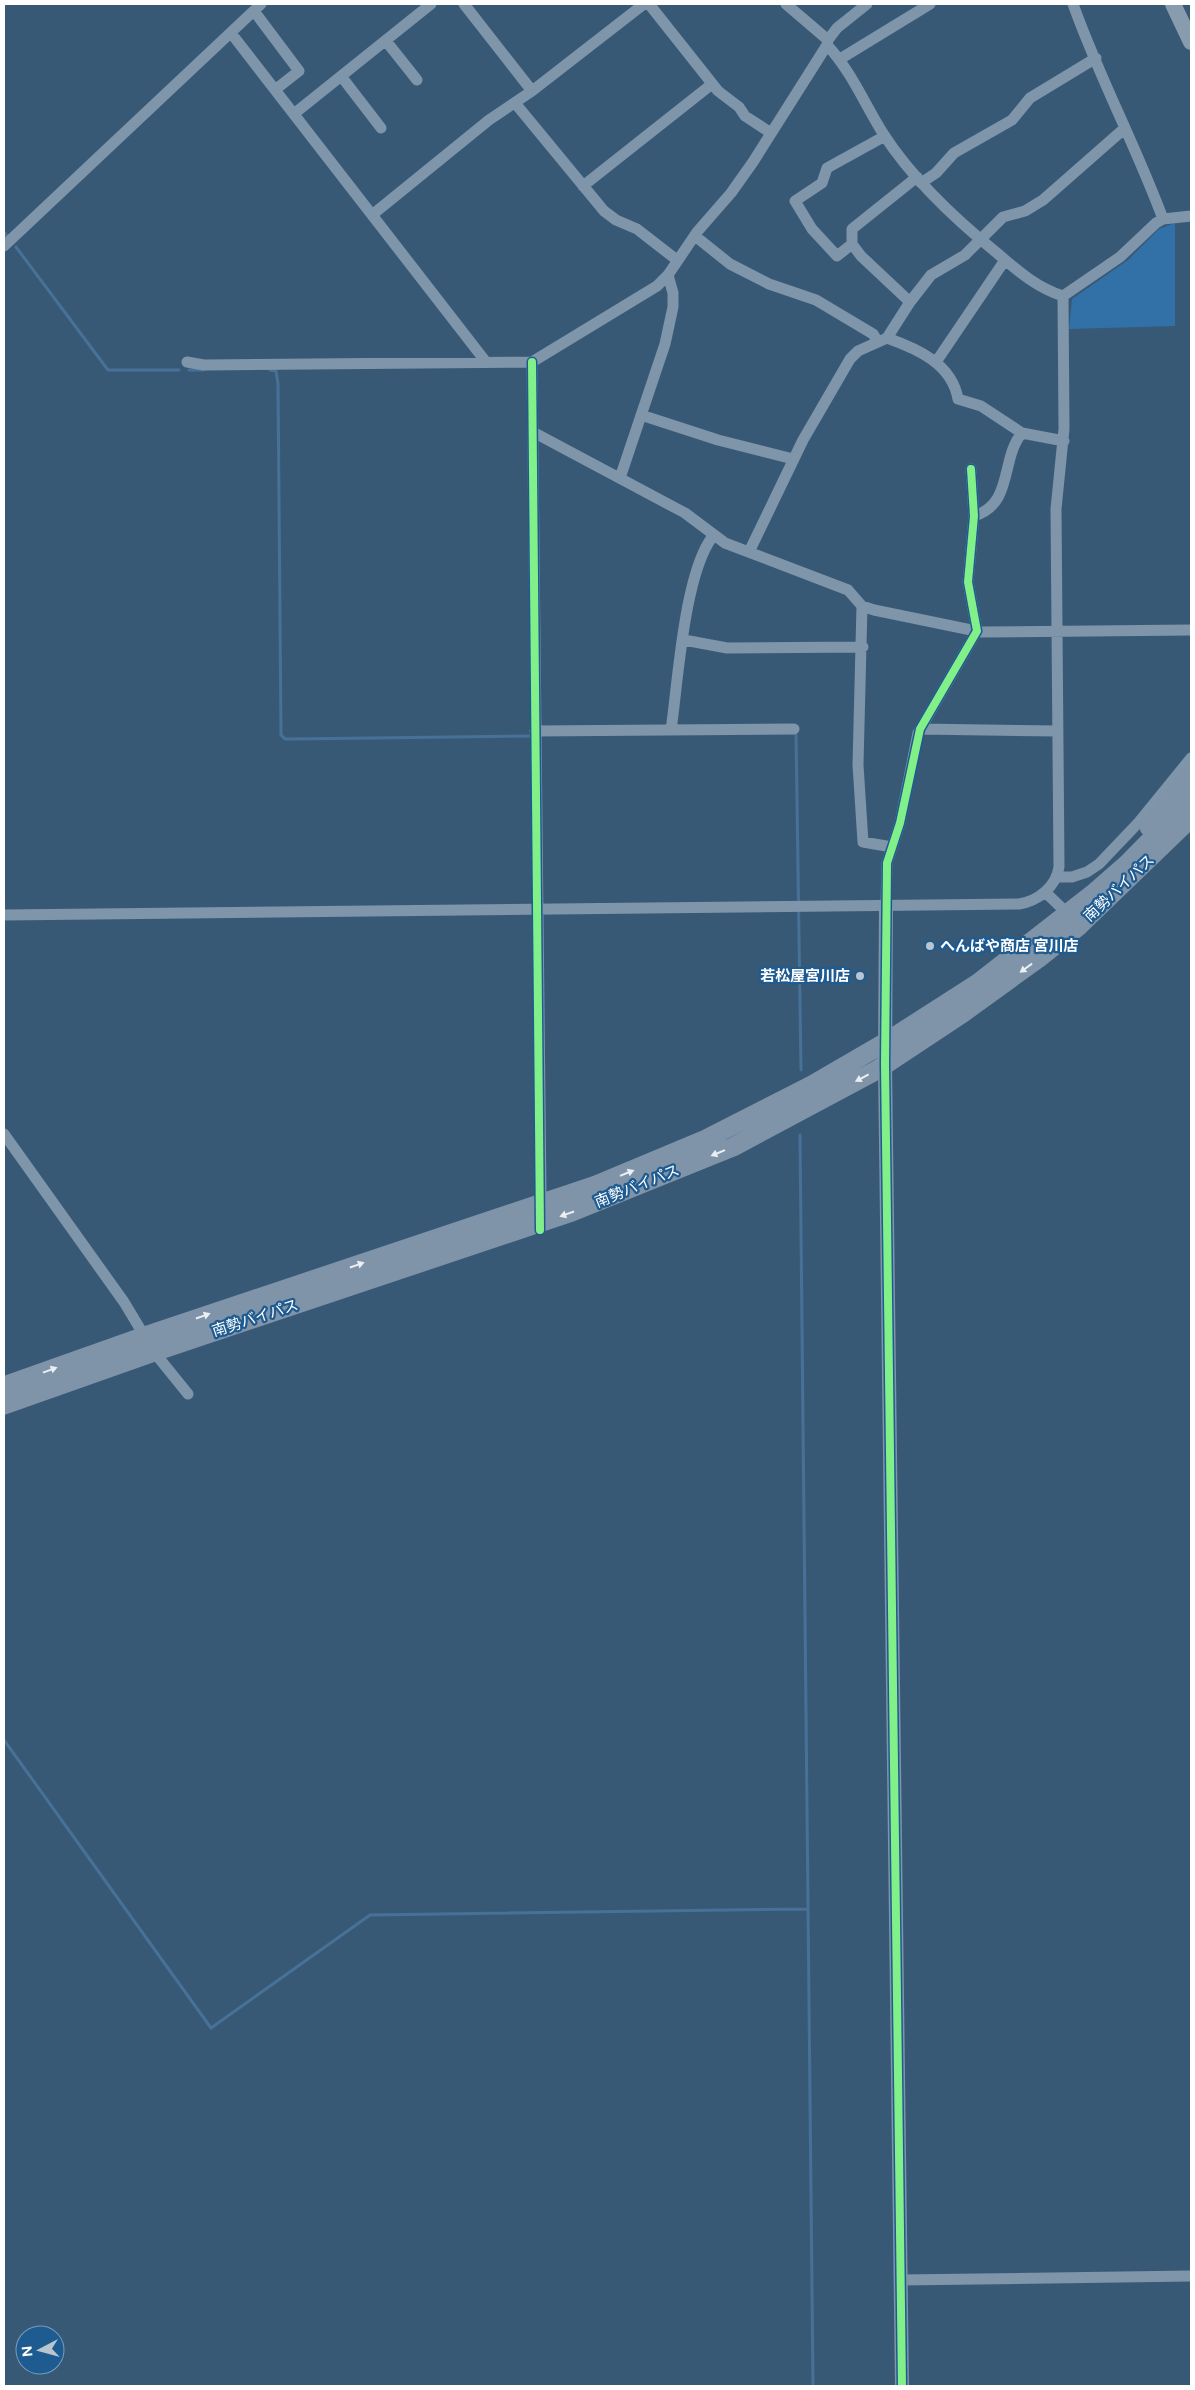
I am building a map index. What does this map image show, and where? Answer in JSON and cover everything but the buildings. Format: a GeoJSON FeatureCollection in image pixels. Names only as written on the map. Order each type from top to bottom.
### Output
{"type":"FeatureCollection","features":[{"type":"Feature","properties":{"kind":"highway"},"geometry":{"type":"LineString","coordinates":[[1073,920],[1191,774]]}},
{"type":"Feature","properties":{"kind":"highway","name":"南勢バイパス"},"geometry":{"type":"LineString","coordinates":[[4,1386],[149,1344],[572,1212],[733,1147],[886,1064],[963,1013],[1039,958],[1073,920],[1191,799]]}},
{"type":"Feature","properties":{"kind":"highway","name":"南勢バイパス"},"geometry":{"type":"LineString","coordinates":[[4,1404],[149,1344],[596,1185],[706,1139],[763,1111],[886,1042],[1073,920],[1191,818]]}},
{"type":"Feature","properties":{"kind":"highway"},"geometry":{"type":"LineString","coordinates":[[1073,920],[1116,902],[1191,834]]}},
{"type":"Feature","properties":{"kind":"main road"},"geometry":{"type":"LineString","coordinates":[[1173,4],[1191,42]]}},
{"type":"Feature","properties":{"kind":"street"},"geometry":{"type":"LineString","coordinates":[[294,113],[431,4]]}},
{"type":"Feature","properties":{"kind":"street"},"geometry":{"type":"LineString","coordinates":[[464,4],[532,91]]}},
{"type":"Feature","properties":{"kind":"street"},"geometry":{"type":"LineString","coordinates":[[372,216],[489,120],[532,91],[644,4]]}},
{"type":"Feature","properties":{"kind":"street"},"geometry":{"type":"LineString","coordinates":[[649,4],[712,84],[739,107],[745,116],[771,133]]}},
{"type":"Feature","properties":{"kind":"street"},"geometry":{"type":"LineString","coordinates":[[786,4],[827,43],[840,59],[885,136],[919,180],[1004,260],[1037,286],[1063,296]]}},
{"type":"Feature","properties":{"kind":"street"},"geometry":{"type":"LineString","coordinates":[[187,362],[204,365],[532,362],[656,286],[668,275],[695,236],[731,193],[837,28],[867,4]]}},
{"type":"Feature","properties":{"kind":"street"},"geometry":{"type":"LineString","coordinates":[[840,59],[930,4]]}},
{"type":"Feature","properties":{"kind":"street"},"geometry":{"type":"LineString","coordinates":[[1073,4],[1125,128],[1142,162],[1163,219]]}},
{"type":"Feature","properties":{"kind":"street"},"geometry":{"type":"LineString","coordinates":[[4,246],[258,7],[299,71],[276,89]]}},
{"type":"Feature","properties":{"kind":"street"},"geometry":{"type":"LineString","coordinates":[[231,33],[486,362]]}},
{"type":"Feature","properties":{"kind":"street"},"geometry":{"type":"LineString","coordinates":[[386,41],[416,80]]}},
{"type":"Feature","properties":{"kind":"street"},"geometry":{"type":"LineString","coordinates":[[910,302],[861,256],[852,244],[852,228],[919,180],[936,173],[954,153],[1012,120],[1030,98],[1096,58]]}},
{"type":"Feature","properties":{"kind":"street"},"geometry":{"type":"LineString","coordinates":[[341,76],[381,128]]}},
{"type":"Feature","properties":{"kind":"street"},"geometry":{"type":"LineString","coordinates":[[583,186],[712,84]]}},
{"type":"Feature","properties":{"kind":"street"},"geometry":{"type":"LineString","coordinates":[[515,103],[610,217],[637,230],[677,260]]}},
{"type":"Feature","properties":{"kind":"street"},"geometry":{"type":"LineString","coordinates":[[749,552],[793,459],[820,408],[850,359],[858,352],[883,340],[931,275],[965,255],[1002,217],[1025,211],[1043,200],[1125,128]]}},
{"type":"Feature","properties":{"kind":"street"},"geometry":{"type":"LineString","coordinates":[[852,244],[837,256],[812,228],[795,201],[822,183],[827,168],[885,136]]}},
{"type":"Feature","properties":{"kind":"street"},"geometry":{"type":"LineString","coordinates":[[1063,296],[1120,257],[1156,223],[1163,219],[1191,216]]}},
{"type":"Feature","properties":{"kind":"street"},"geometry":{"type":"LineString","coordinates":[[695,236],[730,264],[769,284],[816,300],[883,340],[936,362],[949,374],[958,399],[981,406],[1022,433],[1064,441]]}},
{"type":"Feature","properties":{"kind":"street"},"geometry":{"type":"LineString","coordinates":[[936,362],[1004,260]]}},
{"type":"Feature","properties":{"kind":"street"},"geometry":{"type":"LineString","coordinates":[[620,478],[665,344],[673,307],[673,293],[668,275]]}},
{"type":"Feature","properties":{"kind":"street"},"geometry":{"type":"LineString","coordinates":[[4,915],[886,906],[1019,904],[1030,902],[1045,892],[1058,877],[1056,509],[1057,481],[1064,441],[1063,296]]}},
{"type":"Feature","properties":{"kind":"street"},"geometry":{"type":"LineString","coordinates":[[532,362],[541,1195]]}},
{"type":"Feature","properties":{"kind":"street"},"geometry":{"type":"LineString","coordinates":[[641,415],[718,440],[793,459]]}},
{"type":"Feature","properties":{"kind":"street"},"geometry":{"type":"LineString","coordinates":[[533,432],[685,513],[713,536],[848,590],[862,606],[977,631],[1191,630]]}},
{"type":"Feature","properties":{"kind":"street"},"geometry":{"type":"LineString","coordinates":[[974,516],[993,504],[1002,492],[1012,454],[1022,433]]}},
{"type":"Feature","properties":{"kind":"street"},"geometry":{"type":"LineString","coordinates":[[902,2386],[885,876],[902,814],[913,754],[920,729],[977,631],[968,582],[974,516],[971,469]]}},
{"type":"Feature","properties":{"kind":"street"},"geometry":{"type":"LineString","coordinates":[[671,730],[684,640],[697,569],[713,536]]}},
{"type":"Feature","properties":{"kind":"street"},"geometry":{"type":"LineString","coordinates":[[862,606],[858,765],[863,842],[892,847]]}},
{"type":"Feature","properties":{"kind":"street"},"geometry":{"type":"LineString","coordinates":[[684,640],[727,648],[862,647]]}},
{"type":"Feature","properties":{"kind":"street"},"geometry":{"type":"LineString","coordinates":[[535,735],[671,730],[794,729]]}},
{"type":"Feature","properties":{"kind":"street"},"geometry":{"type":"LineString","coordinates":[[920,729],[1058,731]]}},
{"type":"Feature","properties":{"kind":"street"},"geometry":{"type":"LineString","coordinates":[[1058,877],[1072,877],[1087,872],[1099,864],[1140,822],[1191,758]]}},
{"type":"Feature","properties":{"kind":"street"},"geometry":{"type":"LineString","coordinates":[[1045,892],[1073,920]]}},
{"type":"Feature","properties":{"kind":"street"},"geometry":{"type":"LineString","coordinates":[[4,1134],[124,1302],[149,1344],[188,1394]]}},
{"type":"Feature","properties":{"kind":"street"},"geometry":{"type":"LineString","coordinates":[[900,2280],[1191,2276]]}},
{"type":"Feature","properties":{"kind":"shaded area"},"geometry":{"type":"Polygon","coordinates":[[[1175,223],[1175,326],[1069,329],[1072,299],[1128,260],[1159,229],[1175,223]]]}},
{"type":"Feature","properties":{"kind":"waterway"},"geometry":{"type":"LineString","coordinates":[[4,232],[7,236]]}},
{"type":"Feature","properties":{"kind":"waterway"},"geometry":{"type":"LineString","coordinates":[[16,247],[108,370],[179,370]]}},
{"type":"Feature","properties":{"kind":"waterway"},"geometry":{"type":"LineString","coordinates":[[189,370],[203,370]]}},
{"type":"Feature","properties":{"kind":"waterway"},"geometry":{"type":"LineString","coordinates":[[270,370],[276,371],[278,384],[281,735],[285,739],[533,736]]}},
{"type":"Feature","properties":{"kind":"waterway"},"geometry":{"type":"LineString","coordinates":[[794,733],[796,733],[801,1070]]}},
{"type":"Feature","properties":{"kind":"waterway"},"geometry":{"type":"LineString","coordinates":[[800,1135],[813,2386]]}},
{"type":"Feature","properties":{"kind":"waterway"},"geometry":{"type":"LineString","coordinates":[[4,1740],[211,2028],[370,1915],[807,1909]]}},
{"type":"Feature","properties":{"kind":"cycle path"},"geometry":{"type":"LineString","coordinates":[[532,362],[540,1230]]}},
{"type":"Feature","properties":{"kind":"cycle path"},"geometry":{"type":"LineString","coordinates":[[902,2386],[885,1064],[887,863],[900,823],[920,729],[977,631],[968,582],[974,516],[971,469]]}},
{"type":"Feature","properties":{"kind":"place","name":"へんばや商店 宮川店"},"geometry":{"type":"Point","coordinates":[930,946]}},
{"type":"Feature","properties":{"kind":"place","name":"若松屋宮川店"},"geometry":{"type":"Point","coordinates":[860,976]}}]}
